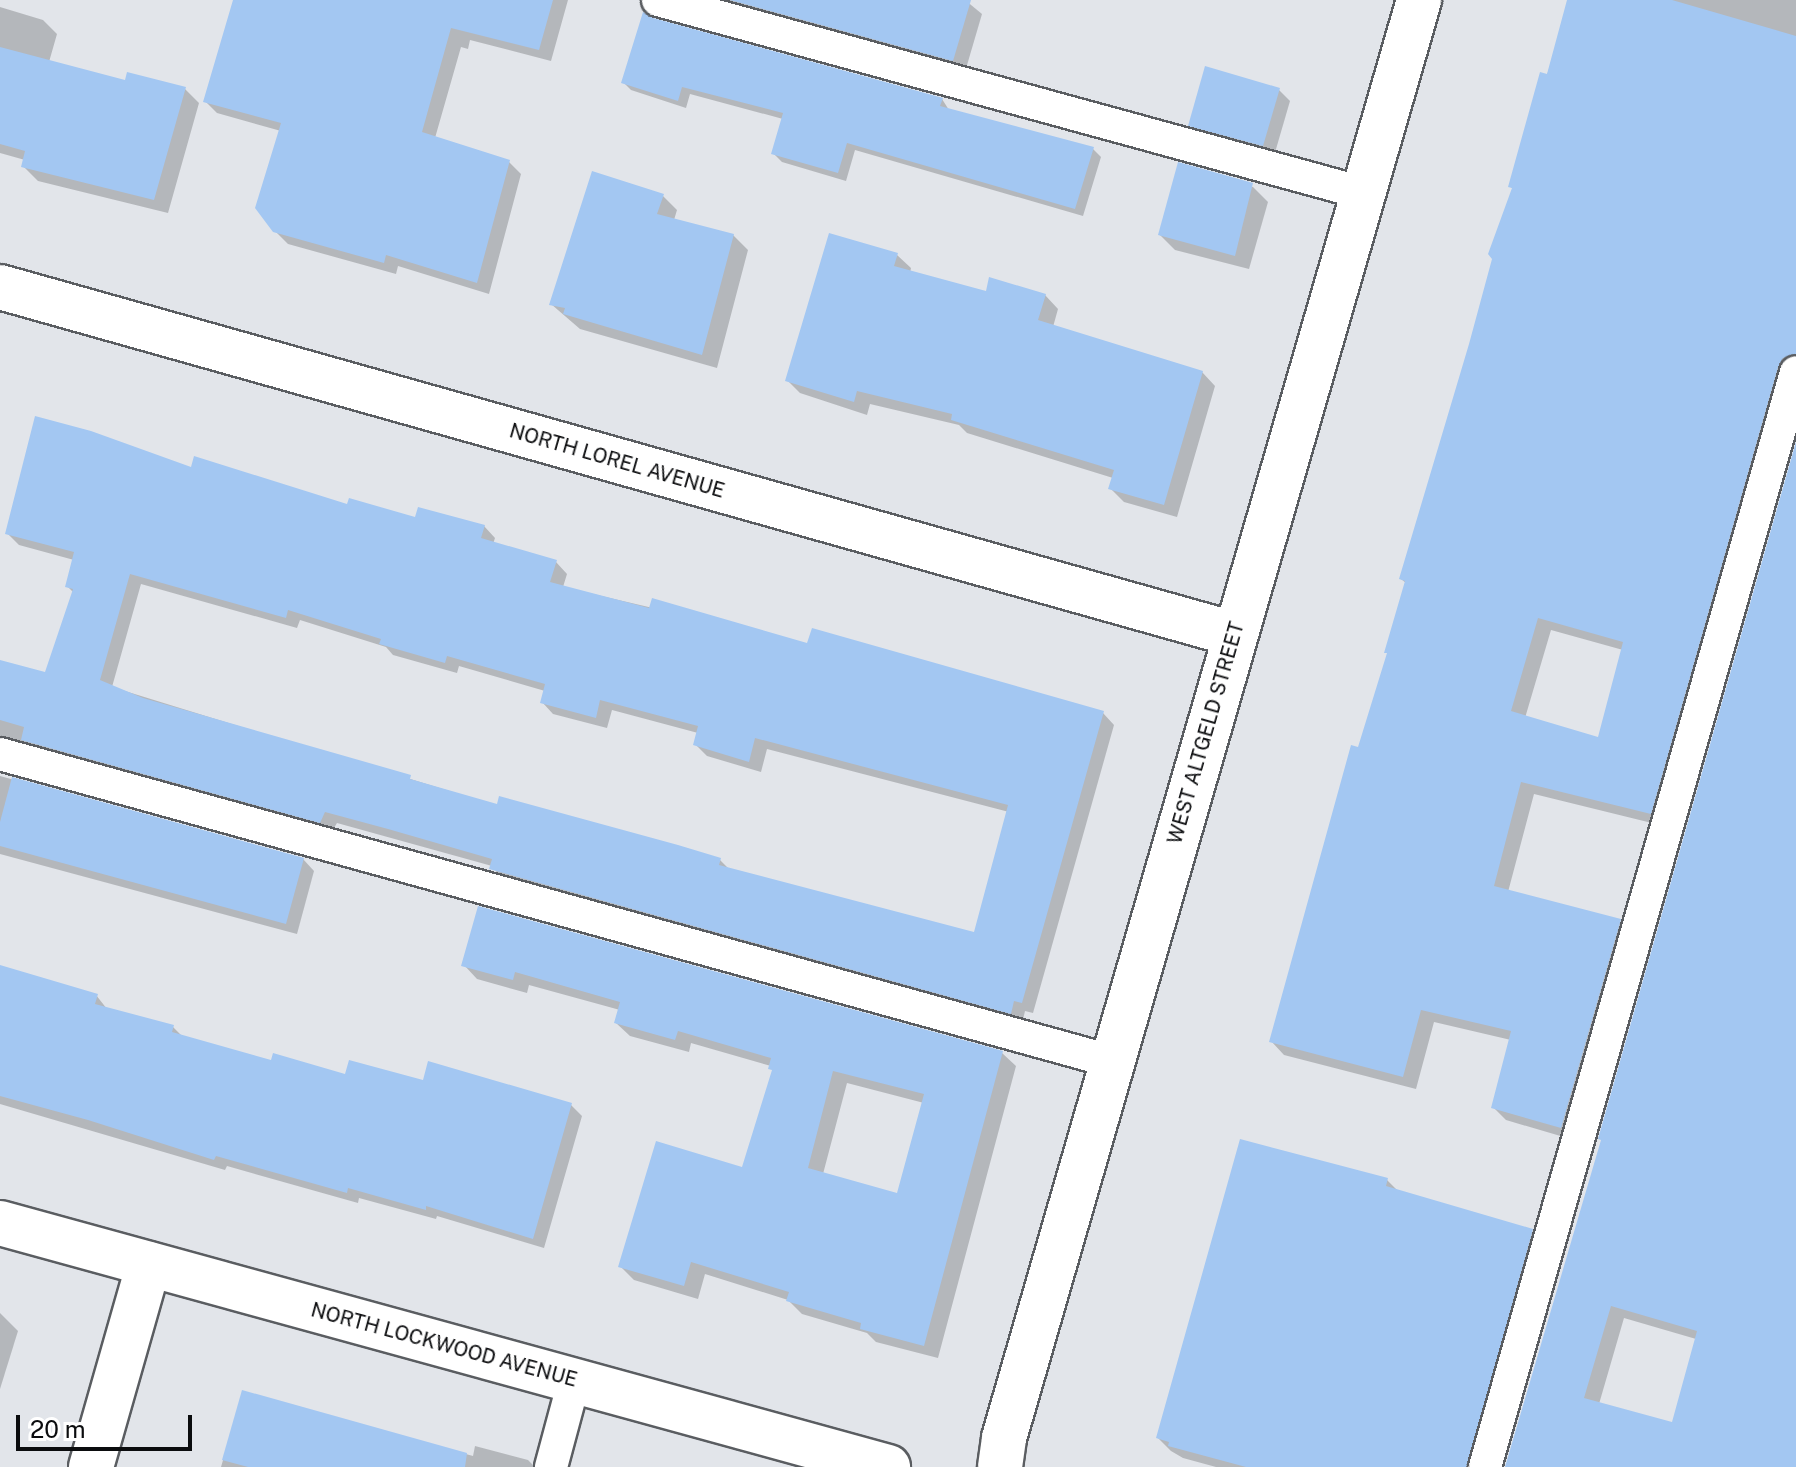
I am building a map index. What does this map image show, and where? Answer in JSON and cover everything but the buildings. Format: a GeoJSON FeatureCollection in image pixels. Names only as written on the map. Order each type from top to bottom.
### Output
{"type":"FeatureCollection","features":[{"type":"Feature","properties":{"kind":"street","name":"WEST ALTGELD STREET"},"geometry":{"type":"LineString","coordinates":[[1000,1467],[1004,1438],[1111,1061],[1419,0]]}},
{"type":"Feature","properties":{"kind":"street","name":"NORTH LOREL AVENUE"},"geometry":{"type":"LineString","coordinates":[[0,287],[1234,634]]}},
{"type":"Feature","properties":{"kind":"street","name":"NORTH LOCKWOOD AVENUE"},"geometry":{"type":"LineString","coordinates":[[0,1223],[888,1467]]}},
{"type":"Feature","properties":{"kind":"street"},"geometry":{"type":"LineString","coordinates":[[91,1467],[149,1264]]}},
{"type":"Feature","properties":{"kind":"lane"},"geometry":{"type":"LineString","coordinates":[[658,0],[1363,193]]}},
{"type":"Feature","properties":{"kind":"lane"},"geometry":{"type":"LineString","coordinates":[[1485,1467],[1796,372]]}},
{"type":"Feature","properties":{"kind":"lane"},"geometry":{"type":"LineString","coordinates":[[0,754],[1111,1061]]}},
{"type":"Feature","properties":{"kind":"lane"},"geometry":{"type":"LineString","coordinates":[[551,1467],[574,1381]]}}]}
